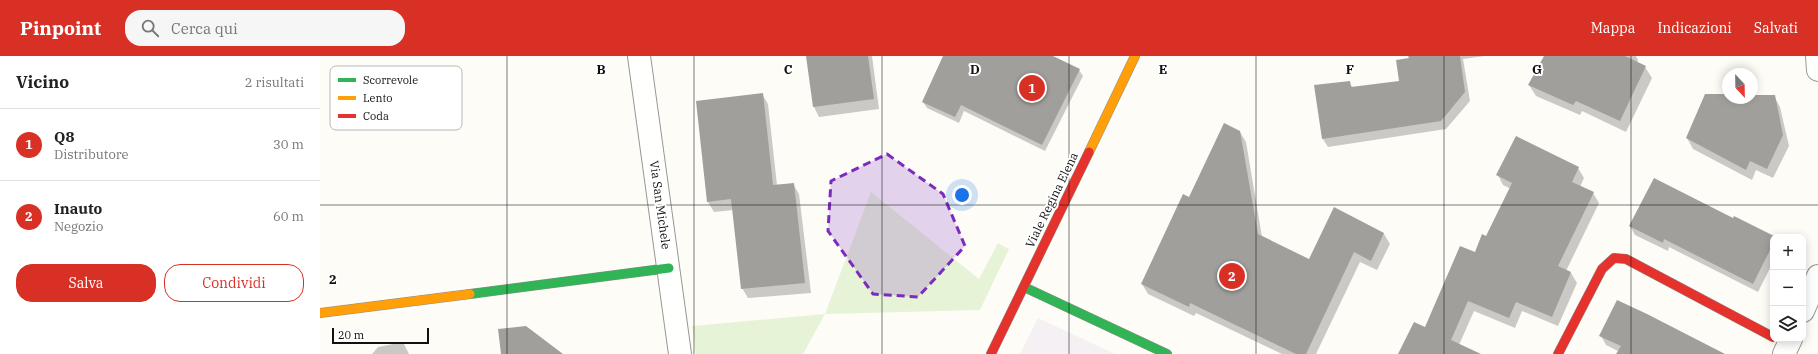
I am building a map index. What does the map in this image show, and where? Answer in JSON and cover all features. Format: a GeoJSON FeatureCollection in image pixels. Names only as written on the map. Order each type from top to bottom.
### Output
{"type":"FeatureCollection","features":[{"type":"Feature","properties":{"kind":"street","name":"Via San Michele"},"geometry":{"type":"LineString","coordinates":[[639,56],[680,354]]}},
{"type":"Feature","properties":{"kind":"street","name":"Viale Regina Elena"},"geometry":{"type":"LineString","coordinates":[[991,354],[1135,56]]}},
{"type":"Feature","properties":{"kind":"street"},"geometry":{"type":"LineString","coordinates":[[1817,56],[1818,70]]}},
{"type":"Feature","properties":{"kind":"street"},"geometry":{"type":"LineString","coordinates":[[1558,354],[1602,269],[1614,258],[1626,259],[1782,343]]}},
{"type":"Feature","properties":{"kind":"street"},"geometry":{"type":"LineString","coordinates":[[320,313],[669,268]]}},
{"type":"Feature","properties":{"kind":"street"},"geometry":{"type":"LineString","coordinates":[[1805,306],[1818,276]]}},
{"type":"Feature","properties":{"kind":"street"},"geometry":{"type":"LineString","coordinates":[[1024,287],[1167,354]]}},
{"type":"Feature","properties":{"kind":"highlighted area"},"geometry":{"type":"Polygon","coordinates":[[[887,154],[943,194],[965,246],[918,297],[873,294],[828,231],[831,181],[887,154]]]}},
{"type":"Feature","properties":{"kind":"shaded area"},"geometry":{"type":"Polygon","coordinates":[[[1038,318],[1115,354],[1020,354],[1038,318]]]}},
{"type":"Feature","properties":{"kind":"green space"},"geometry":{"type":"Polygon","coordinates":[[[871,192],[979,279],[998,243],[1009,249],[980,310],[825,314],[871,192]]]}},
{"type":"Feature","properties":{"kind":"green space"},"geometry":{"type":"Polygon","coordinates":[[[825,314],[803,354],[696,354],[692,326],[825,314]]]}},
{"type":"Feature","properties":{"kind":"building"},"geometry":{"type":"Polygon","coordinates":[[[806,56],[868,56],[874,99],[813,107],[806,56]]]}},
{"type":"Feature","properties":{"kind":"building"},"geometry":{"type":"Polygon","coordinates":[[[943,56],[1053,56],[1080,69],[1042,145],[961,105],[955,117],[922,102],[943,56]]]}},
{"type":"Feature","properties":{"kind":"building"},"geometry":{"type":"Polygon","coordinates":[[[1408,56],[1460,56],[1465,92],[1441,121],[1322,139],[1314,85],[1350,81],[1351,87],[1399,81],[1396,60],[1409,58],[1408,56]]]}},
{"type":"Feature","properties":{"kind":"building"},"geometry":{"type":"Polygon","coordinates":[[[1544,56],[1625,56],[1646,66],[1620,121],[1576,101],[1573,105],[1528,85],[1544,56]]]}},
{"type":"Feature","properties":{"kind":"building"},"geometry":{"type":"Polygon","coordinates":[[[763,93],[773,185],[794,183],[805,283],[741,289],[731,199],[707,202],[696,101],[763,93]]]}},
{"type":"Feature","properties":{"kind":"building"},"geometry":{"type":"Polygon","coordinates":[[[1705,94],[1722,94],[1722,104],[1758,104],[1758,95],[1775,95],[1783,135],[1767,169],[1750,161],[1746,170],[1686,138],[1705,94]]]}},
{"type":"Feature","properties":{"kind":"building"},"geometry":{"type":"Polygon","coordinates":[[[1224,123],[1240,131],[1258,234],[1309,259],[1334,207],[1384,233],[1371,261],[1354,252],[1306,354],[1296,354],[1190,303],[1189,307],[1141,284],[1183,194],[1189,197],[1224,123]]]}},
{"type":"Feature","properties":{"kind":"building"},"geometry":{"type":"Polygon","coordinates":[[[1516,136],[1579,167],[1572,182],[1594,192],[1558,266],[1571,272],[1552,317],[1516,302],[1509,318],[1468,301],[1451,340],[1481,354],[1398,354],[1414,322],[1425,327],[1460,246],[1475,252],[1482,234],[1486,236],[1512,183],[1496,175],[1516,136]]]}},
{"type":"Feature","properties":{"kind":"building"},"geometry":{"type":"Polygon","coordinates":[[[1654,178],[1733,218],[1734,216],[1770,234],[1770,250],[1753,284],[1664,239],[1663,243],[1629,226],[1654,178]]]}},
{"type":"Feature","properties":{"kind":"building"},"geometry":{"type":"Polygon","coordinates":[[[1617,300],[1725,354],[1616,354],[1621,346],[1599,336],[1617,300]]]}},
{"type":"Feature","properties":{"kind":"building"},"geometry":{"type":"Polygon","coordinates":[[[526,326],[563,354],[501,354],[498,329],[526,326]]]}},
{"type":"Feature","properties":{"kind":"traffic: fast"},"geometry":{"type":"LineString","coordinates":[[470,294],[669,268]]}},
{"type":"Feature","properties":{"kind":"traffic: fast"},"geometry":{"type":"LineString","coordinates":[[1024,287],[1167,354]]}},
{"type":"Feature","properties":{"kind":"traffic: slow"},"geometry":{"type":"LineString","coordinates":[[1089,152],[1135,56]]}},
{"type":"Feature","properties":{"kind":"traffic: slow"},"geometry":{"type":"LineString","coordinates":[[320,313],[470,294]]}},
{"type":"Feature","properties":{"kind":"traffic: jam"},"geometry":{"type":"LineString","coordinates":[[991,354],[1089,152]]}},
{"type":"Feature","properties":{"kind":"traffic: jam"},"geometry":{"type":"LineString","coordinates":[[1558,354],[1602,269],[1614,258],[1626,259],[1770,335]]}},
{"type":"Feature","properties":{"kind":"place","name":"Q8"},"geometry":{"type":"Point","coordinates":[1032,88]}},
{"type":"Feature","properties":{"kind":"place","name":"Inauto"},"geometry":{"type":"Point","coordinates":[1232,276]}}]}
